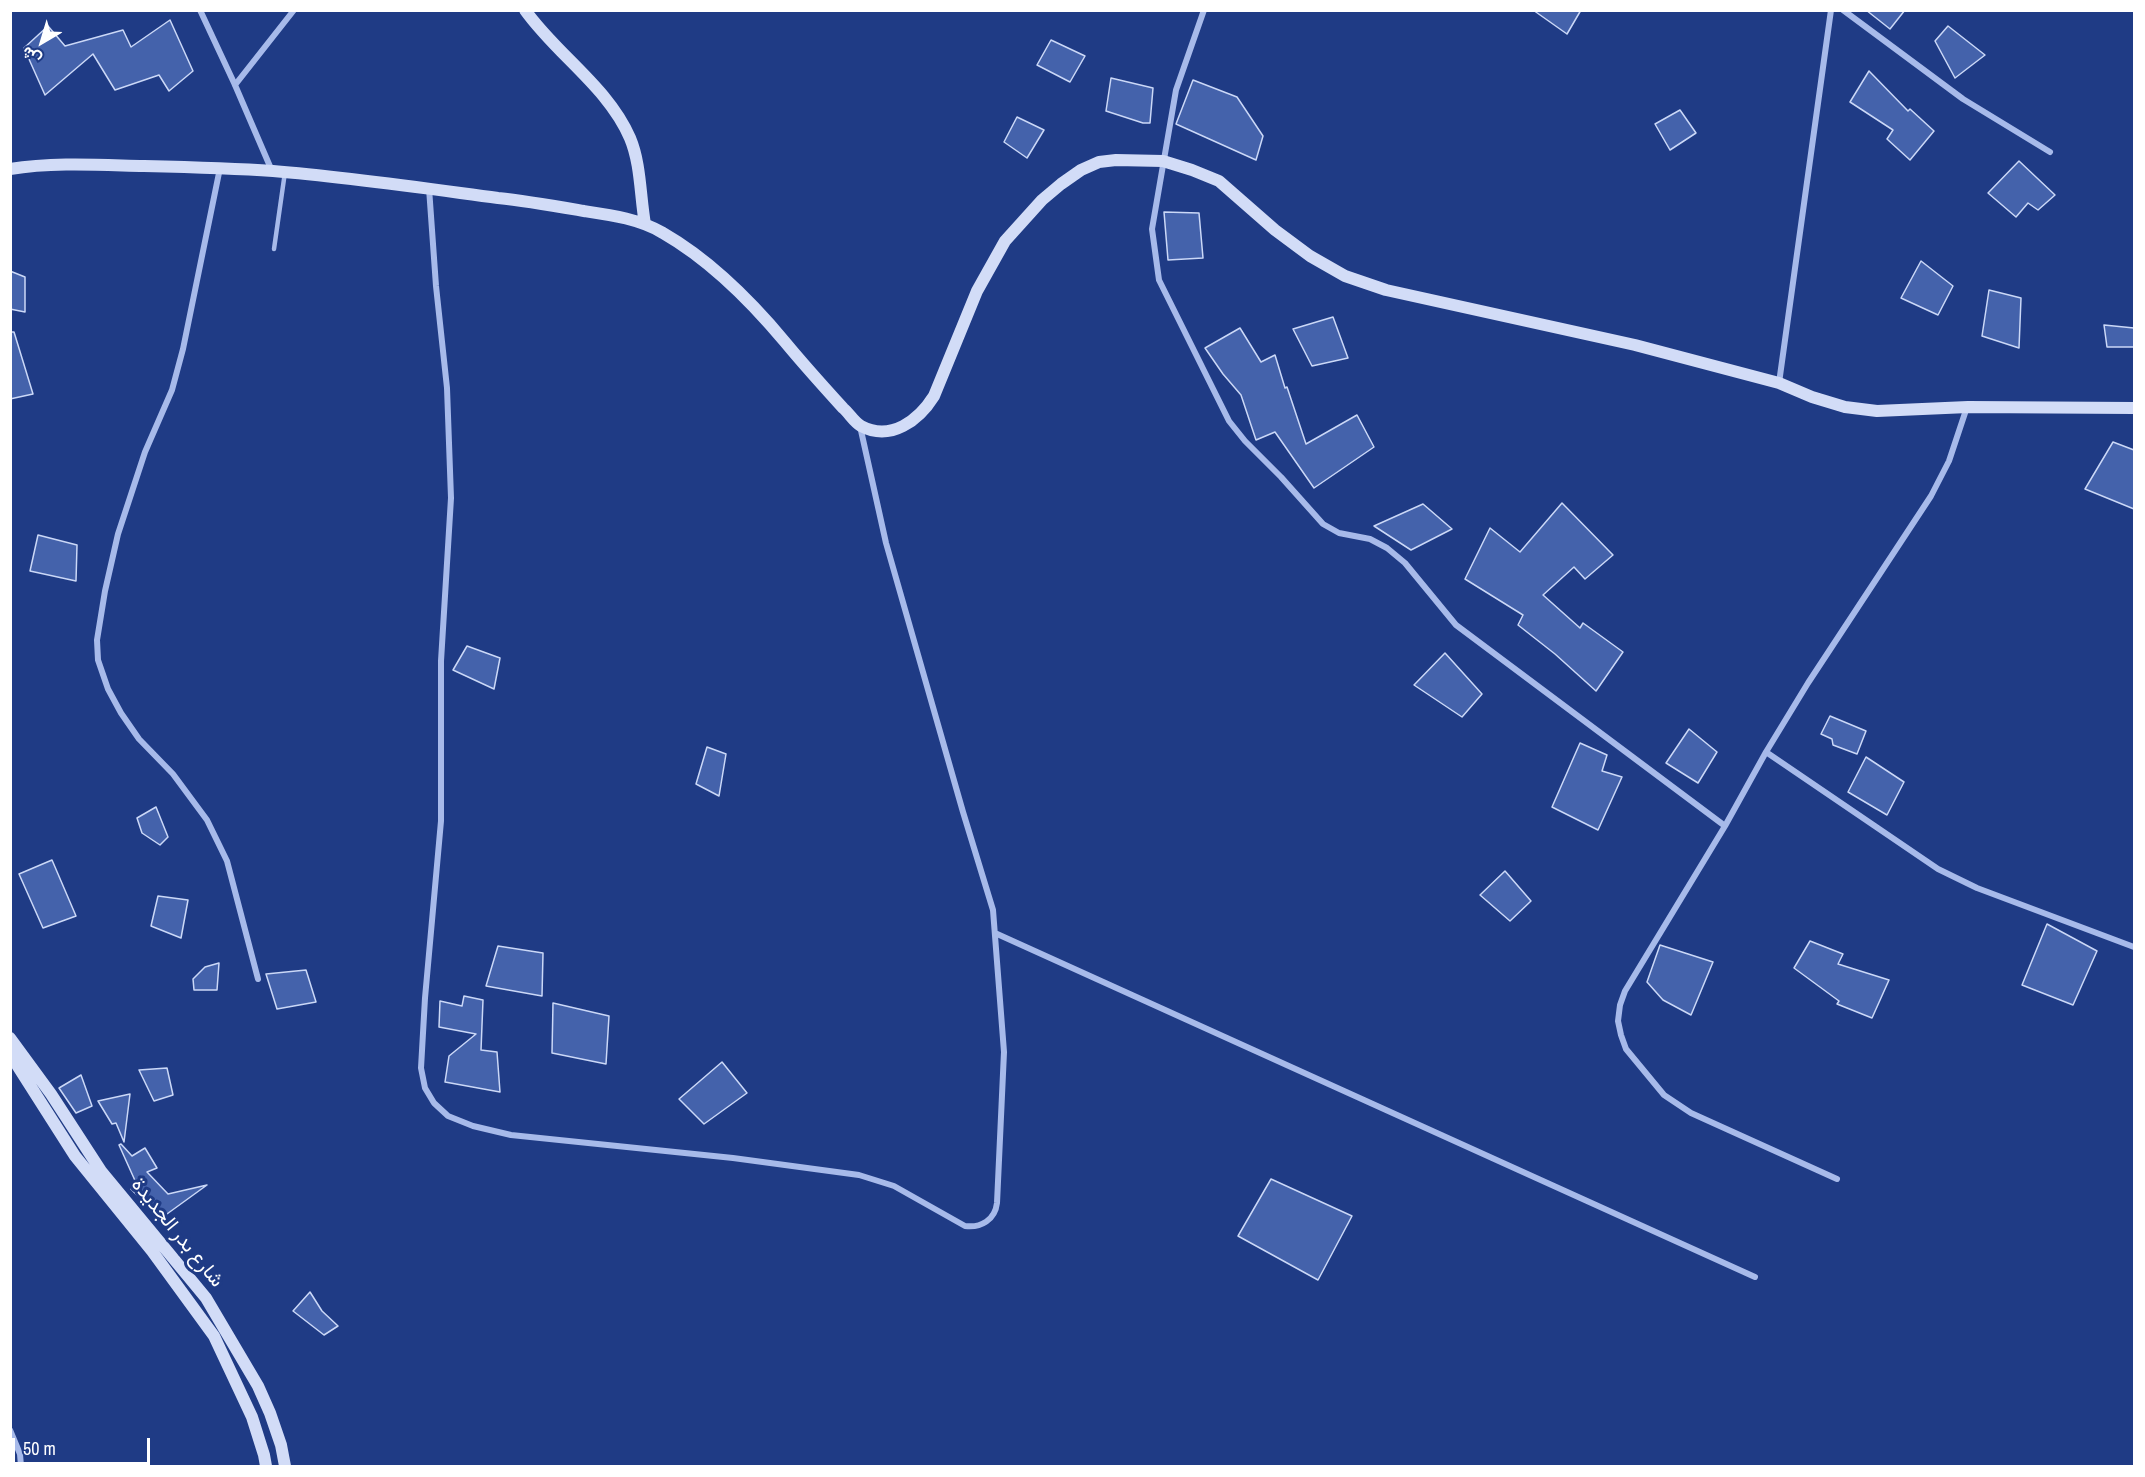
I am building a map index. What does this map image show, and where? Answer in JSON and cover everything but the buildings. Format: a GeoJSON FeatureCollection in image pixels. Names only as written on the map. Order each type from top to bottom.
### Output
{"type":"FeatureCollection","features":[{"type":"Feature","properties":{"kind":"street"},"geometry":{"type":"LineString","coordinates":[[200,10],[272,171]]}},
{"type":"Feature","properties":{"kind":"street"},"geometry":{"type":"LineString","coordinates":[[235,85],[294,10]]}},
{"type":"Feature","properties":{"kind":"street"},"geometry":{"type":"LineString","coordinates":[[525,10],[547,38],[581,72],[621,122],[630,139],[636,160],[645,224]]}},
{"type":"Feature","properties":{"kind":"street"},"geometry":{"type":"LineString","coordinates":[[1204,10],[1176,90],[1152,229],[1159,280],[1229,421],[1323,524],[1339,533],[1370,539],[1387,548],[1405,563],[1456,626],[1725,826]]}},
{"type":"Feature","properties":{"kind":"street"},"geometry":{"type":"LineString","coordinates":[[1779,383],[1831,10]]}},
{"type":"Feature","properties":{"kind":"street"},"geometry":{"type":"LineString","coordinates":[[1843,10],[1963,99],[2050,152]]}},
{"type":"Feature","properties":{"kind":"street"},"geometry":{"type":"LineString","coordinates":[[860,425],[884,430],[899,428],[912,422],[926,409],[934,396],[977,291],[1005,242],[1042,200],[1060,184],[1081,170],[1099,162],[1116,160],[1163,161],[1219,181],[1275,230],[1310,256],[1345,276],[1386,290],[1635,345],[1779,383],[1812,397],[1845,407],[1877,411],[1968,407],[2134,408]]}},
{"type":"Feature","properties":{"kind":"street"},"geometry":{"type":"LineString","coordinates":[[10,169],[62,165],[220,168],[285,172],[429,188],[615,216],[645,224],[662,232],[704,261],[776,331],[811,374],[860,425],[886,543],[993,910],[1004,1052],[997,1203],[992,1216],[985,1224],[974,1227],[965,1226],[894,1186],[859,1175],[733,1158],[511,1135],[448,1116],[434,1103],[425,1088],[421,1068],[441,821],[441,662],[451,498],[447,398],[429,188]]}},
{"type":"Feature","properties":{"kind":"street"},"geometry":{"type":"LineString","coordinates":[[220,168],[183,349],[172,390],[145,452],[118,534],[97,640],[98,660],[108,689],[121,713],[139,739],[173,774],[207,820],[227,861],[258,979]]}},
{"type":"Feature","properties":{"kind":"street"},"geometry":{"type":"LineString","coordinates":[[1837,1179],[1691,1113],[1664,1095],[1626,1049],[1618,1021],[1620,1005],[1625,992],[1808,682],[1931,496],[1949,461],[1968,407]]}},
{"type":"Feature","properties":{"kind":"street"},"geometry":{"type":"LineString","coordinates":[[1767,752],[1938,868],[1977,888],[2134,947]]}},
{"type":"Feature","properties":{"kind":"street"},"geometry":{"type":"LineString","coordinates":[[995,933],[1755,1276]]}},
{"type":"Feature","properties":{"kind":"street","name":"شارع بدر الجديدة"},"geometry":{"type":"LineString","coordinates":[[10,1038],[101,1171],[206,1298],[258,1386],[281,1445],[285,1467]]}},
{"type":"Feature","properties":{"kind":"street","name":"شارع بدر الجديدة"},"geometry":{"type":"LineString","coordinates":[[10,1054],[75,1156],[152,1251],[214,1336],[252,1417],[266,1467]]}},
{"type":"Feature","properties":{"kind":"street"},"geometry":{"type":"LineString","coordinates":[[10,1430],[20,1454],[21,1467]]}},
{"type":"Feature","properties":{"kind":"lane"},"geometry":{"type":"LineString","coordinates":[[274,249],[285,172]]}}]}
